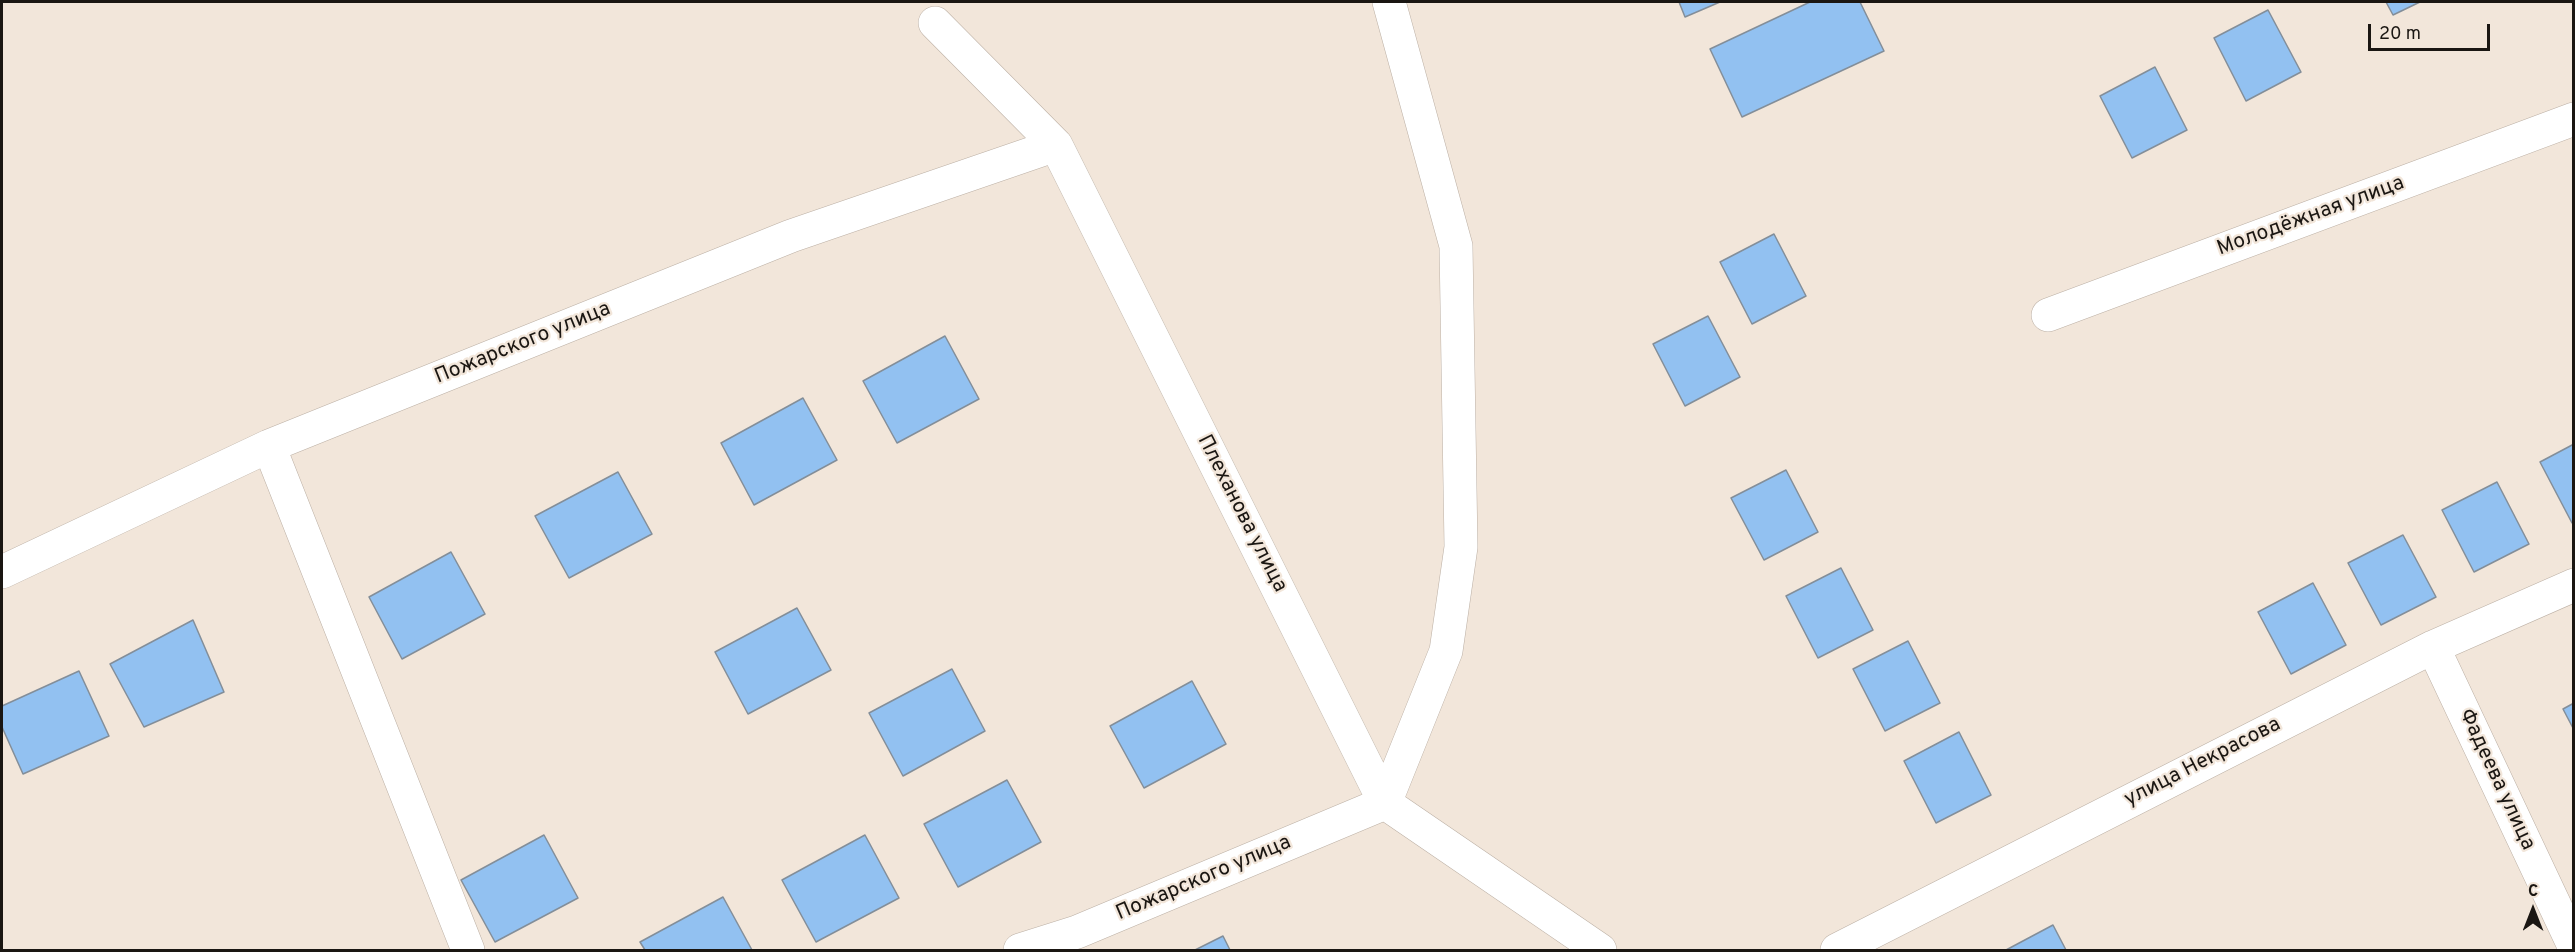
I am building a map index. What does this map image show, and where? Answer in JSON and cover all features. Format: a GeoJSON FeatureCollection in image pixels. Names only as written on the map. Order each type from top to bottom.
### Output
{"type":"FeatureCollection","features":[{"type":"Feature","properties":{"kind":"street"},"geometry":{"type":"LineString","coordinates":[[1385,803],[1446,651],[1461,547],[1456,246],[1389,2]]}},
{"type":"Feature","properties":{"kind":"street","name":"Плеханова улица"},"geometry":{"type":"LineString","coordinates":[[935,23],[1056,145],[1385,803],[1600,951]]}},
{"type":"Feature","properties":{"kind":"street","name":"Молодёжная улица"},"geometry":{"type":"LineString","coordinates":[[2049,315],[2574,119]]}},
{"type":"Feature","properties":{"kind":"street","name":"Пожарского улица"},"geometry":{"type":"LineString","coordinates":[[2,572],[269,446],[790,236],[1056,145]]}},
{"type":"Feature","properties":{"kind":"street"},"geometry":{"type":"LineString","coordinates":[[269,446],[468,951]]}},
{"type":"Feature","properties":{"kind":"street","name":"улица Некрасова"},"geometry":{"type":"LineString","coordinates":[[1837,951],[2433,647],[2574,585]]}},
{"type":"Feature","properties":{"kind":"street","name":"Фадеева улица"},"geometry":{"type":"LineString","coordinates":[[2433,647],[2574,946]]}},
{"type":"Feature","properties":{"kind":"street","name":"Пожарского улица"},"geometry":{"type":"LineString","coordinates":[[1020,951],[1081,941],[1385,803]]}},
{"type":"Feature","properties":{"kind":"building"},"geometry":{"type":"Polygon","coordinates":[[[1679,2],[1720,2],[1685,17],[1679,2]]]}},
{"type":"Feature","properties":{"kind":"building"},"geometry":{"type":"Polygon","coordinates":[[[1810,2],[1860,2],[1884,51],[1742,117],[1710,49],[1810,2]]]}},
{"type":"Feature","properties":{"kind":"building"},"geometry":{"type":"Polygon","coordinates":[[[2386,2],[2420,2],[2393,15],[2386,2]]]}},
{"type":"Feature","properties":{"kind":"building"},"geometry":{"type":"Polygon","coordinates":[[[2268,10],[2301,72],[2246,101],[2214,38],[2268,10]]]}},
{"type":"Feature","properties":{"kind":"building"},"geometry":{"type":"Polygon","coordinates":[[[2155,67],[2187,130],[2132,158],[2100,96],[2155,67]]]}},
{"type":"Feature","properties":{"kind":"building"},"geometry":{"type":"Polygon","coordinates":[[[1774,234],[1806,296],[1752,324],[1720,262],[1774,234]]]}},
{"type":"Feature","properties":{"kind":"building"},"geometry":{"type":"Polygon","coordinates":[[[1708,316],[1740,377],[1685,406],[1653,344],[1708,316]]]}},
{"type":"Feature","properties":{"kind":"building"},"geometry":{"type":"Polygon","coordinates":[[[945,336],[979,399],[897,443],[863,381],[945,336]]]}},
{"type":"Feature","properties":{"kind":"building"},"geometry":{"type":"Polygon","coordinates":[[[803,398],[837,460],[754,505],[721,443],[803,398]]]}},
{"type":"Feature","properties":{"kind":"building"},"geometry":{"type":"Polygon","coordinates":[[[2574,444],[2574,522],[2572,523],[2540,462],[2574,444]]]}},
{"type":"Feature","properties":{"kind":"building"},"geometry":{"type":"Polygon","coordinates":[[[1786,470],[1818,532],[1764,560],[1731,498],[1786,470]]]}},
{"type":"Feature","properties":{"kind":"building"},"geometry":{"type":"Polygon","coordinates":[[[618,472],[652,534],[569,578],[535,516],[618,472]]]}},
{"type":"Feature","properties":{"kind":"building"},"geometry":{"type":"Polygon","coordinates":[[[2497,482],[2529,544],[2474,572],[2442,510],[2497,482]]]}},
{"type":"Feature","properties":{"kind":"building"},"geometry":{"type":"Polygon","coordinates":[[[2403,535],[2436,597],[2381,625],[2348,563],[2403,535]]]}},
{"type":"Feature","properties":{"kind":"building"},"geometry":{"type":"Polygon","coordinates":[[[451,552],[485,614],[402,659],[369,597],[451,552]]]}},
{"type":"Feature","properties":{"kind":"building"},"geometry":{"type":"Polygon","coordinates":[[[1841,568],[1873,630],[1818,658],[1786,596],[1841,568]]]}},
{"type":"Feature","properties":{"kind":"building"},"geometry":{"type":"Polygon","coordinates":[[[2313,583],[2346,645],[2291,674],[2258,612],[2313,583]]]}},
{"type":"Feature","properties":{"kind":"building"},"geometry":{"type":"Polygon","coordinates":[[[797,608],[831,670],[748,714],[715,652],[797,608]]]}},
{"type":"Feature","properties":{"kind":"building"},"geometry":{"type":"Polygon","coordinates":[[[193,620],[224,692],[144,727],[110,664],[193,620]]]}},
{"type":"Feature","properties":{"kind":"building"},"geometry":{"type":"Polygon","coordinates":[[[1908,641],[1940,703],[1885,731],[1853,669],[1908,641]]]}},
{"type":"Feature","properties":{"kind":"building"},"geometry":{"type":"Polygon","coordinates":[[[952,669],[985,731],[903,776],[869,713],[952,669]]]}},
{"type":"Feature","properties":{"kind":"building"},"geometry":{"type":"Polygon","coordinates":[[[79,671],[109,736],[23,774],[2,727],[2,706],[79,671]]]}},
{"type":"Feature","properties":{"kind":"building"},"geometry":{"type":"Polygon","coordinates":[[[1192,681],[1226,744],[1144,788],[1110,726],[1192,681]]]}},
{"type":"Feature","properties":{"kind":"building"},"geometry":{"type":"Polygon","coordinates":[[[2574,703],[2574,730],[2563,709],[2574,703]]]}},
{"type":"Feature","properties":{"kind":"building"},"geometry":{"type":"Polygon","coordinates":[[[1959,732],[1991,795],[1936,823],[1904,761],[1959,732]]]}},
{"type":"Feature","properties":{"kind":"building"},"geometry":{"type":"Polygon","coordinates":[[[1007,780],[1041,842],[958,887],[924,824],[1007,780]]]}},
{"type":"Feature","properties":{"kind":"building"},"geometry":{"type":"Polygon","coordinates":[[[544,835],[578,898],[495,942],[461,880],[544,835]]]}},
{"type":"Feature","properties":{"kind":"building"},"geometry":{"type":"Polygon","coordinates":[[[865,835],[899,898],[816,942],[782,880],[865,835]]]}},
{"type":"Feature","properties":{"kind":"building"},"geometry":{"type":"Polygon","coordinates":[[[723,897],[752,950],[645,950],[640,942],[723,897]]]}},
{"type":"Feature","properties":{"kind":"building"},"geometry":{"type":"Polygon","coordinates":[[[2053,925],[2066,950],[2006,950],[2053,925]]]}},
{"type":"Feature","properties":{"kind":"building"},"geometry":{"type":"Polygon","coordinates":[[[1223,936],[1230,950],[1195,950],[1223,936]]]}}]}
